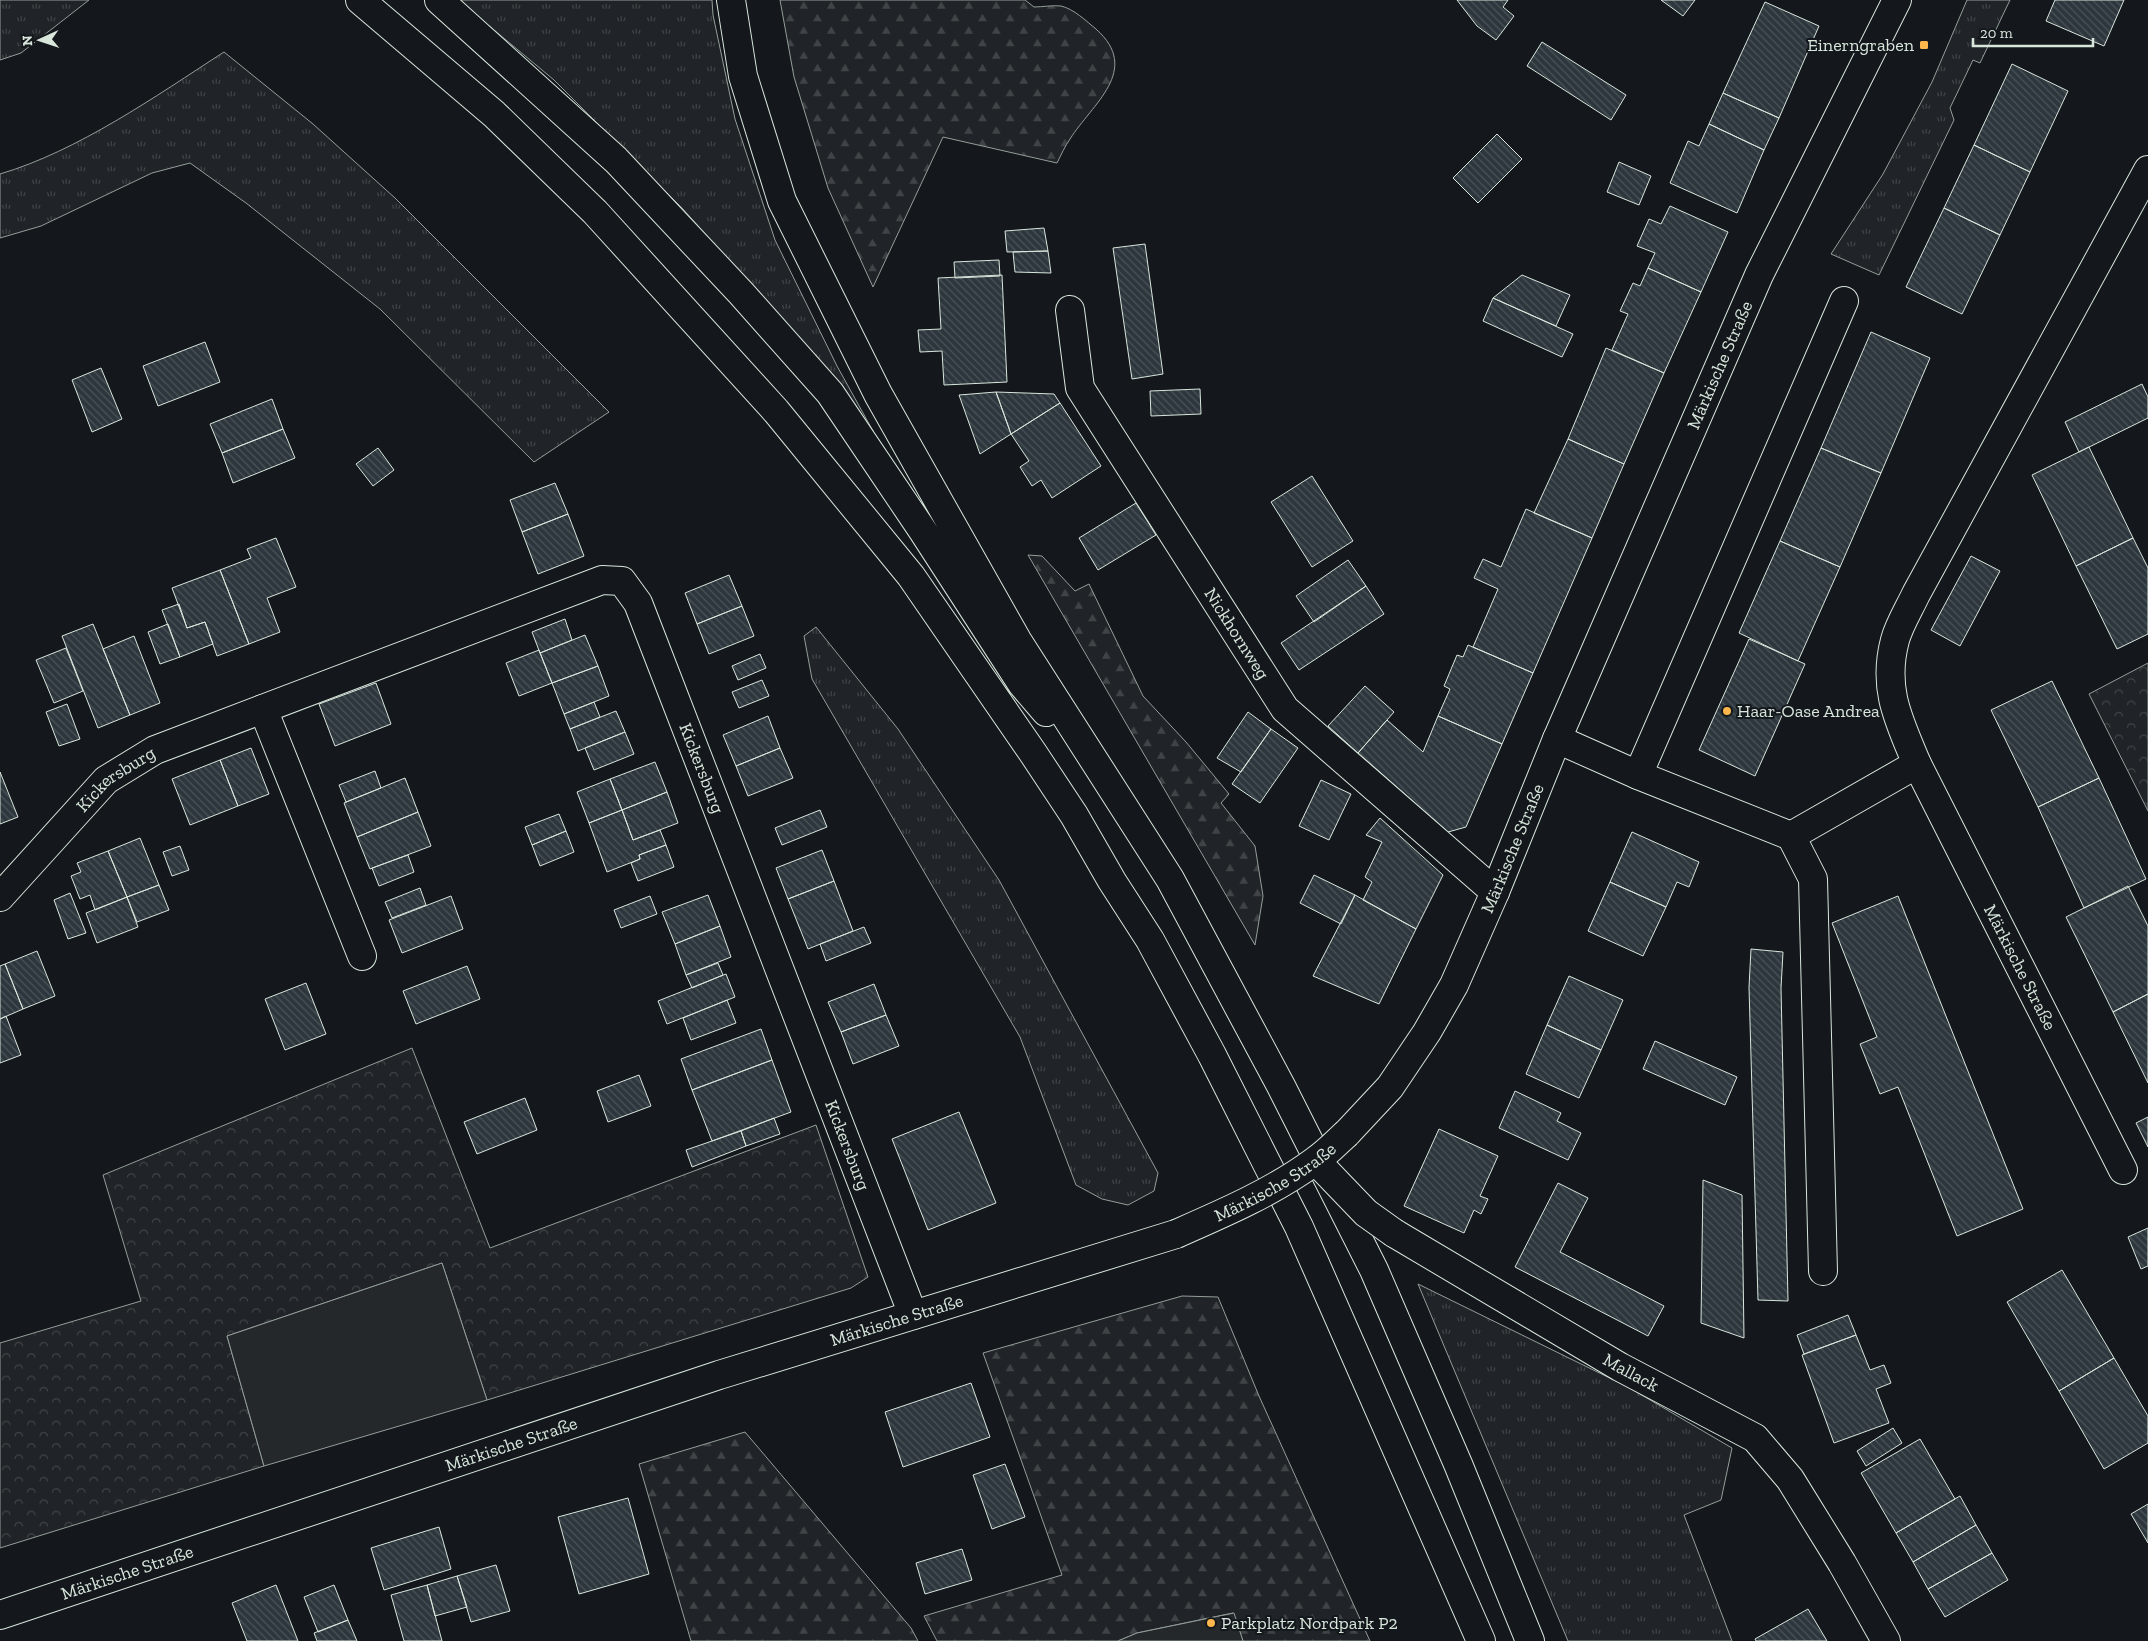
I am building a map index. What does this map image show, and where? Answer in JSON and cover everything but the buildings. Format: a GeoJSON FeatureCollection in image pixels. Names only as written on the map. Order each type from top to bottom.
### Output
{"type":"FeatureCollection","features":[{"type":"Feature","properties":{"kind":"main road"},"geometry":{"type":"LineString","coordinates":[[360,0],[494,114],[595,212],[776,411],[911,576],[1048,776],[1150,940],[1212,1055],[1290,1210],[1376,1400],[1481,1641]]}},
{"type":"Feature","properties":{"kind":"main road"},"geometry":{"type":"LineString","coordinates":[[439,0],[616,160],[741,293],[830,393],[923,531],[1022,684],[1100,772]]}},
{"type":"Feature","properties":{"kind":"main road"},"geometry":{"type":"LineString","coordinates":[[731,0],[743,76],[782,201],[878,394],[1017,640],[1170,879],[1281,1086],[1374,1270],[1458,1464],[1530,1641]]}},
{"type":"Feature","properties":{"kind":"main road","name":"Märkische Straße"},"geometry":{"type":"LineString","coordinates":[[0,1615],[719,1375],[1176,1234],[1229,1211],[1270,1190],[1316,1161],[1347,1133],[1390,1087],[1427,1032],[1454,985],[1495,892],[1557,739],[1759,275],[1897,0]]}},
{"type":"Feature","properties":{"kind":"main road","name":"Märkische Straße"},"geometry":{"type":"LineString","coordinates":[[2122,1170],[1917,764],[1894,707],[1889,672],[1895,639],[1916,594],[2148,170]]}},
{"type":"Feature","properties":{"kind":"main road"},"geometry":{"type":"LineString","coordinates":[[1638,775],[1844,301]]}},
{"type":"Feature","properties":{"kind":"main road","name":"Nickhornweg"},"geometry":{"type":"LineString","coordinates":[[1070,310],[1080,388],[1285,709],[1495,892]]}},
{"type":"Feature","properties":{"kind":"main road","name":"Kickersburg"},"geometry":{"type":"LineString","coordinates":[[0,897],[106,780],[155,750],[602,580],[622,581],[638,603],[913,1315]]}},
{"type":"Feature","properties":{"kind":"main road"},"geometry":{"type":"LineString","coordinates":[[263,709],[362,956]]}},
{"type":"Feature","properties":{"kind":"main road"},"geometry":{"type":"LineString","coordinates":[[1557,739],[1638,775],[1790,836],[1814,879],[1823,1271]]}},
{"type":"Feature","properties":{"kind":"main road"},"geometry":{"type":"LineString","coordinates":[[1790,836],[1917,764]]}},
{"type":"Feature","properties":{"kind":"main road","name":"Mallack"},"geometry":{"type":"LineString","coordinates":[[1316,1161],[1366,1213],[1394,1233],[1620,1366],[1755,1438],[1790,1479],[1842,1563],[1886,1641]]}},
{"type":"Feature","properties":{"kind":"green space"},"geometry":{"type":"Polygon","coordinates":[[[0,0],[89,0],[21,53],[0,60],[0,0]]]}},
{"type":"Feature","properties":{"kind":"green space"},"geometry":{"type":"Polygon","coordinates":[[[458,0],[712,0],[713,15],[735,119],[775,240],[837,366],[873,431],[766,302],[682,208],[554,80],[458,0]]]}},
{"type":"Feature","properties":{"kind":"green space"},"geometry":{"type":"Polygon","coordinates":[[[780,0],[1025,0],[1034,7],[1061,6],[1084,19],[1109,44],[1114,59],[1114,73],[1100,100],[1068,142],[1057,163],[943,137],[873,287],[828,188],[794,77],[780,0]]]}},
{"type":"Feature","properties":{"kind":"green space"},"geometry":{"type":"Polygon","coordinates":[[[1967,0],[2010,0],[1980,63],[1973,60],[1950,108],[1954,120],[1879,275],[1831,254],[1883,174],[1932,82],[1967,0]]]}},
{"type":"Feature","properties":{"kind":"green space"},"geometry":{"type":"Polygon","coordinates":[[[224,52],[313,124],[395,198],[609,412],[534,462],[380,309],[246,203],[190,163],[152,173],[41,226],[0,238],[0,174],[29,164],[87,137],[144,104],[224,52]]]}},
{"type":"Feature","properties":{"kind":"green space"},"geometry":{"type":"Polygon","coordinates":[[[1028,555],[1042,556],[1075,591],[1089,584],[1143,696],[1186,742],[1229,794],[1221,803],[1255,846],[1263,896],[1255,945],[1028,555]]]}},
{"type":"Feature","properties":{"kind":"green space"},"geometry":{"type":"Polygon","coordinates":[[[816,627],[898,729],[999,880],[1158,1173],[1154,1191],[1128,1205],[1102,1199],[1076,1185],[1020,1037],[812,679],[804,636],[816,627]]]}},
{"type":"Feature","properties":{"kind":"green space"},"geometry":{"type":"Polygon","coordinates":[[[2148,663],[2148,811],[2089,694],[2148,663]]]}},
{"type":"Feature","properties":{"kind":"green space"},"geometry":{"type":"Polygon","coordinates":[[[412,1048],[490,1248],[816,1125],[868,1277],[851,1288],[487,1400],[442,1263],[227,1336],[264,1466],[0,1548],[0,1343],[141,1301],[103,1175],[412,1048]]]}},
{"type":"Feature","properties":{"kind":"green space"},"geometry":{"type":"Polygon","coordinates":[[[1418,1284],[1628,1387],[1732,1448],[1721,1500],[1684,1515],[1732,1641],[1568,1641],[1418,1284]]]}},
{"type":"Feature","properties":{"kind":"green space"},"geometry":{"type":"Polygon","coordinates":[[[1182,1296],[1218,1297],[1259,1396],[1370,1641],[1243,1641],[1233,1613],[1137,1633],[1118,1641],[937,1641],[924,1616],[1062,1575],[983,1353],[1182,1296]]]}},
{"type":"Feature","properties":{"kind":"green space"},"geometry":{"type":"Polygon","coordinates":[[[745,1432],[911,1628],[918,1641],[691,1641],[639,1464],[745,1432]]]}},
{"type":"Feature","properties":{"kind":"shaded area"},"geometry":{"type":"Polygon","coordinates":[[[442,1263],[487,1400],[264,1466],[227,1336],[442,1263]]]}},
{"type":"Feature","properties":{"kind":"shaded area","name":"Parkplatz Nordpark P2"},"geometry":{"type":"Polygon","coordinates":[[[1234,1613],[1243,1641],[1118,1641],[1137,1633],[1234,1613]]]}},
{"type":"Feature","properties":{"kind":"place","name":"Einerngraben"},"geometry":{"type":"Point","coordinates":[1924,45]}},
{"type":"Feature","properties":{"kind":"place","name":"Haar-Oase Andrea"},"geometry":{"type":"Point","coordinates":[1727,711]}},
{"type":"Feature","properties":{"kind":"place","name":"Parkplatz Nordpark P2"},"geometry":{"type":"Point","coordinates":[1211,1623]}}]}
